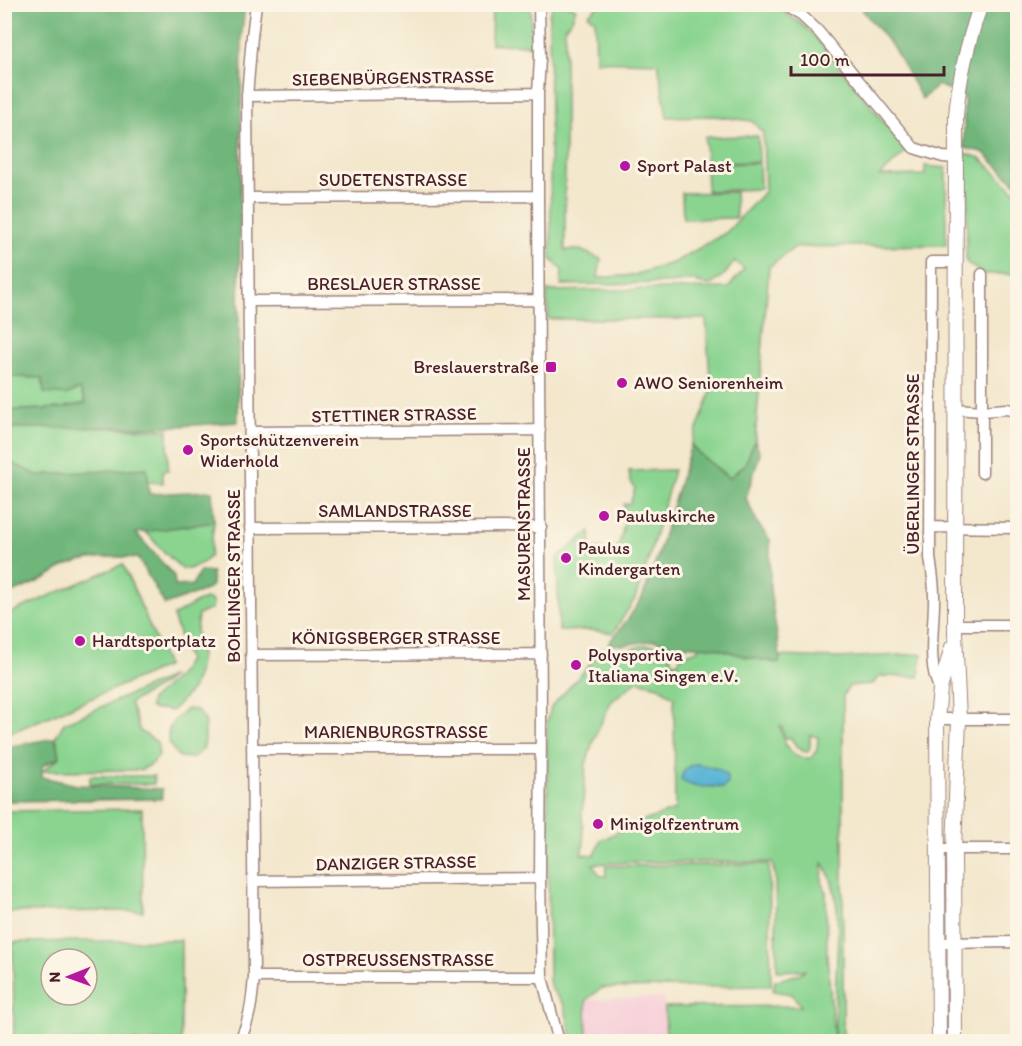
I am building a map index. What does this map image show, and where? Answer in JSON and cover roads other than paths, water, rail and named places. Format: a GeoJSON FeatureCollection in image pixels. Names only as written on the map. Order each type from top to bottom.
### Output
{"type":"FeatureCollection","features":[{"type":"Feature","properties":{"kind":"street","name":"BOHLINGER STRASSE"},"geometry":{"type":"LineString","coordinates":[[240,1041],[247,1027],[254,977],[248,96],[256,4]]}},
{"type":"Feature","properties":{"kind":"street","name":"MASURENSTRASSE"},"geometry":{"type":"LineString","coordinates":[[539,4],[540,878],[542,977],[559,1041]]}},
{"type":"Feature","properties":{"kind":"street"},"geometry":{"type":"LineString","coordinates":[[782,4],[802,16],[818,31],[914,148],[943,158],[956,158]]}},
{"type":"Feature","properties":{"kind":"street","name":"ÜBERLINGER STRASSE"},"geometry":{"type":"LineString","coordinates":[[955,1041],[954,849],[959,719],[955,528],[956,116],[960,76],[970,34],[981,4]]}},
{"type":"Feature","properties":{"kind":"street","name":"SIEBENBÜRGENSTRASSE"},"geometry":{"type":"LineString","coordinates":[[248,96],[538,93]]}},
{"type":"Feature","properties":{"kind":"street","name":"SUDETENSTRASSE"},"geometry":{"type":"LineString","coordinates":[[248,198],[538,196]]}},
{"type":"Feature","properties":{"kind":"street","name":"ÜBERLINGER STRASSE"},"geometry":{"type":"LineString","coordinates":[[940,689],[933,669],[934,596],[930,558],[931,262],[955,262]]}},
{"type":"Feature","properties":{"kind":"street"},"geometry":{"type":"LineString","coordinates":[[982,274],[982,473]]}},
{"type":"Feature","properties":{"kind":"street","name":"BRESLAUER STRASSE"},"geometry":{"type":"LineString","coordinates":[[249,301],[539,300]]}},
{"type":"Feature","properties":{"kind":"street"},"geometry":{"type":"LineString","coordinates":[[955,409],[1017,411]]}},
{"type":"Feature","properties":{"kind":"street","name":"STETTINER STRASSE"},"geometry":{"type":"LineString","coordinates":[[250,432],[540,430]]}},
{"type":"Feature","properties":{"kind":"street","name":"SAMLANDSTRASSE"},"geometry":{"type":"LineString","coordinates":[[250,528],[541,527]]}},
{"type":"Feature","properties":{"kind":"street"},"geometry":{"type":"LineString","coordinates":[[930,527],[1017,528]]}},
{"type":"Feature","properties":{"kind":"street"},"geometry":{"type":"LineString","coordinates":[[956,629],[1017,624]]}},
{"type":"Feature","properties":{"kind":"street","name":"ÜBERLINGER STRASSE"},"geometry":{"type":"LineString","coordinates":[[939,1041],[937,719],[940,689],[956,629]]}},
{"type":"Feature","properties":{"kind":"street","name":"KÖNIGSBERGER STRASSE"},"geometry":{"type":"LineString","coordinates":[[251,655],[541,654]]}},
{"type":"Feature","properties":{"kind":"street"},"geometry":{"type":"LineString","coordinates":[[937,719],[1017,720]]}},
{"type":"Feature","properties":{"kind":"street","name":"MARIENBURGSTRASSE"},"geometry":{"type":"LineString","coordinates":[[252,749],[541,749]]}},
{"type":"Feature","properties":{"kind":"street"},"geometry":{"type":"LineString","coordinates":[[937,849],[1017,849]]}},
{"type":"Feature","properties":{"kind":"street","name":"DANZIGER STRASSE"},"geometry":{"type":"LineString","coordinates":[[253,881],[540,878]]}},
{"type":"Feature","properties":{"kind":"street"},"geometry":{"type":"LineString","coordinates":[[938,944],[1017,942]]}},
{"type":"Feature","properties":{"kind":"street","name":"OSTPREUSSENSTRASSE"},"geometry":{"type":"LineString","coordinates":[[254,977],[542,977]]}},
{"type":"Feature","properties":{"kind":"water"},"geometry":{"type":"Polygon","coordinates":[[[698,764],[718,769],[726,775],[728,783],[723,788],[701,787],[681,780],[686,768],[698,764]]]}},
{"type":"Feature","properties":{"kind":"place","name":"Sport Palast"},"geometry":{"type":"Point","coordinates":[625,166]}},
{"type":"Feature","properties":{"kind":"place","name":"Breslauerstraße"},"geometry":{"type":"Point","coordinates":[551,367]}},
{"type":"Feature","properties":{"kind":"place","name":"AWO Seniorenheim"},"geometry":{"type":"Point","coordinates":[622,383]}},
{"type":"Feature","properties":{"kind":"place","name":"Sportschützenverein Widerhold"},"geometry":{"type":"Point","coordinates":[188,450]}},
{"type":"Feature","properties":{"kind":"place","name":"Pauluskirche"},"geometry":{"type":"Point","coordinates":[604,516]}},
{"type":"Feature","properties":{"kind":"place","name":"Paulus Kindergarten"},"geometry":{"type":"Point","coordinates":[566,558]}},
{"type":"Feature","properties":{"kind":"place","name":"Hardtsportplatz"},"geometry":{"type":"Point","coordinates":[80,641]}},
{"type":"Feature","properties":{"kind":"place","name":"Polysportiva Italiana Singen e.V."},"geometry":{"type":"Point","coordinates":[576,665]}},
{"type":"Feature","properties":{"kind":"place","name":"Minigolfzentrum"},"geometry":{"type":"Point","coordinates":[598,824]}}]}
